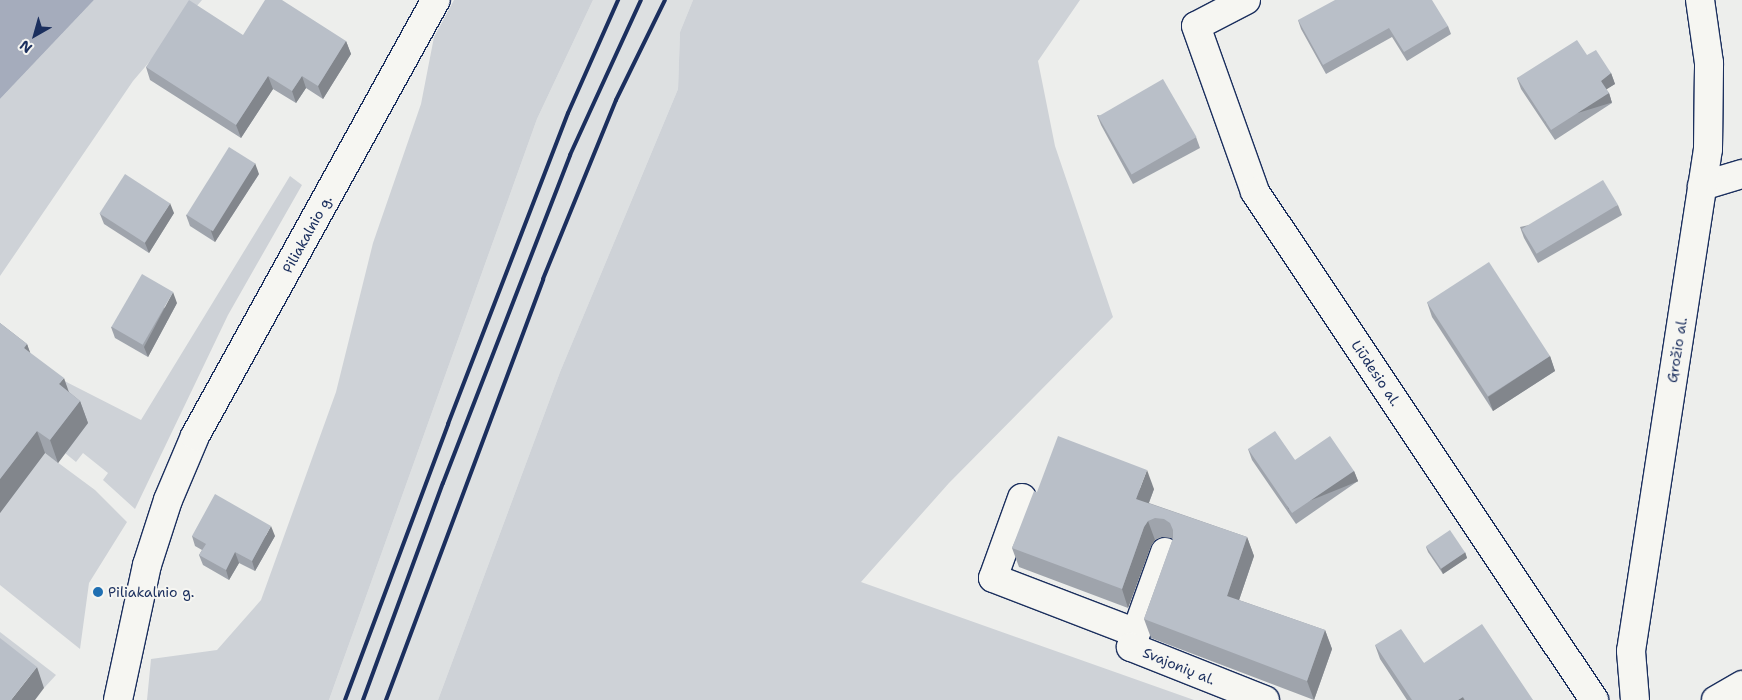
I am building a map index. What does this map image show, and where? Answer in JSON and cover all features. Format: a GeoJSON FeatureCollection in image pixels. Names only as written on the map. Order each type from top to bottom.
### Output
{"type":"FeatureCollection","features":[{"type":"Feature","properties":{"kind":"street","name":"Piliakalnio g."},"geometry":{"type":"LineString","coordinates":[[118,700],[147,565],[168,500],[195,436],[436,0]]}},
{"type":"Feature","properties":{"kind":"street","name":"Liūdesio al."},"geometry":{"type":"LineString","coordinates":[[1246,0],[1196,26],[1255,192],[1594,700]]}},
{"type":"Feature","properties":{"kind":"street","name":"Grožio al."},"geometry":{"type":"LineString","coordinates":[[1635,700],[1631,651],[1708,150],[1709,63],[1700,0]]}},
{"type":"Feature","properties":{"kind":"street"},"geometry":{"type":"LineString","coordinates":[[1702,186],[1742,174]]}},
{"type":"Feature","properties":{"kind":"street"},"geometry":{"type":"LineString","coordinates":[[1022,498],[992,578],[1136,633]]}},
{"type":"Feature","properties":{"kind":"street","name":"Svajonių al."},"geometry":{"type":"LineString","coordinates":[[1165,552],[1131,647],[1265,700]]}},
{"type":"Feature","properties":{"kind":"street"},"geometry":{"type":"LineString","coordinates":[[1716,700],[1742,685]]}},
{"type":"Feature","properties":{"kind":"shaded area"},"geometry":{"type":"Polygon","coordinates":[[[94,0],[202,0],[133,81],[0,276],[0,99],[94,0]]]}},
{"type":"Feature","properties":{"kind":"shaded area"},"geometry":{"type":"Polygon","coordinates":[[[454,0],[593,0],[537,119],[329,700],[147,700],[151,659],[217,650],[261,600],[336,392],[373,243],[421,104],[434,37],[454,0]]]}},
{"type":"Feature","properties":{"kind":"shaded area"},"geometry":{"type":"Polygon","coordinates":[[[593,0],[693,0],[680,32],[678,89],[560,372],[438,700],[329,700],[537,119],[593,0]]]}},
{"type":"Feature","properties":{"kind":"shaded area"},"geometry":{"type":"Polygon","coordinates":[[[693,0],[1080,0],[1038,61],[1055,146],[1113,317],[949,483],[861,582],[1194,700],[438,700],[560,372],[678,89],[680,32],[693,0]]]}},
{"type":"Feature","properties":{"kind":"shaded area"},"geometry":{"type":"Polygon","coordinates":[[[290,176],[302,185],[228,315],[135,509],[103,480],[108,473],[83,453],[76,462],[65,453],[88,423],[68,407],[35,366],[141,420],[290,176]]]}},
{"type":"Feature","properties":{"kind":"shaded area"},"geometry":{"type":"Polygon","coordinates":[[[45,453],[95,490],[127,522],[89,583],[80,649],[0,585],[0,513],[45,453]]]}},
{"type":"Feature","properties":{"kind":"shaded area"},"geometry":{"type":"Polygon","coordinates":[[[0,632],[56,675],[44,688],[0,653],[0,632]]]}},
{"type":"Feature","properties":{"kind":"water"},"geometry":{"type":"Polygon","coordinates":[[[0,0],[94,0],[0,99],[0,0]]]}},
{"type":"Feature","properties":{"kind":"building"},"geometry":{"type":"Polygon","coordinates":[[[189,0],[243,35],[265,0],[282,0],[346,41],[318,86],[302,76],[292,91],[268,76],[236,125],[146,67],[189,0]]]}},
{"type":"Feature","properties":{"kind":"building"},"geometry":{"type":"Polygon","coordinates":[[[1335,0],[1432,0],[1448,26],[1404,52],[1389,28],[1323,65],[1298,20],[1335,0]]]}},
{"type":"Feature","properties":{"kind":"building"},"geometry":{"type":"Polygon","coordinates":[[[1577,40],[1587,55],[1596,50],[1611,73],[1601,81],[1609,93],[1551,130],[1517,78],[1577,40]]]}},
{"type":"Feature","properties":{"kind":"building"},"geometry":{"type":"Polygon","coordinates":[[[1163,79],[1196,137],[1132,175],[1098,116],[1163,79]]]}},
{"type":"Feature","properties":{"kind":"building"},"geometry":{"type":"Polygon","coordinates":[[[229,147],[255,163],[213,231],[187,215],[229,147]]]}},
{"type":"Feature","properties":{"kind":"building"},"geometry":{"type":"Polygon","coordinates":[[[125,174],[170,203],[145,243],[99,213],[125,174]]]}},
{"type":"Feature","properties":{"kind":"building"},"geometry":{"type":"Polygon","coordinates":[[[1603,180],[1618,205],[1537,254],[1522,229],[1603,180]]]}},
{"type":"Feature","properties":{"kind":"building"},"geometry":{"type":"Polygon","coordinates":[[[1489,262],[1550,356],[1488,396],[1427,302],[1489,262]]]}},
{"type":"Feature","properties":{"kind":"building"},"geometry":{"type":"Polygon","coordinates":[[[142,274],[173,292],[143,345],[112,327],[142,274]]]}},
{"type":"Feature","properties":{"kind":"building"},"geometry":{"type":"Polygon","coordinates":[[[0,323],[27,344],[24,348],[64,378],[59,384],[80,401],[50,440],[37,431],[0,479],[0,323]]]}},
{"type":"Feature","properties":{"kind":"building"},"geometry":{"type":"Polygon","coordinates":[[[1275,431],[1295,460],[1330,436],[1354,471],[1292,513],[1248,449],[1275,431]]]}},
{"type":"Feature","properties":{"kind":"building"},"geometry":{"type":"Polygon","coordinates":[[[1058,436],[1147,470],[1136,499],[1247,537],[1227,596],[1325,630],[1307,681],[1144,619],[1173,538],[1173,530],[1170,523],[1164,519],[1155,518],[1148,521],[1144,527],[1122,589],[1012,548],[1034,491],[1037,492],[1058,436]]]}},
{"type":"Feature","properties":{"kind":"building"},"geometry":{"type":"Polygon","coordinates":[[[215,494],[271,526],[252,561],[235,552],[226,570],[199,555],[206,544],[192,536],[215,494]]]}},
{"type":"Feature","properties":{"kind":"building"},"geometry":{"type":"Polygon","coordinates":[[[1450,530],[1465,552],[1441,569],[1426,546],[1450,530]]]}},
{"type":"Feature","properties":{"kind":"building"},"geometry":{"type":"Polygon","coordinates":[[[1482,624],[1533,700],[1465,700],[1463,697],[1458,700],[1412,700],[1375,645],[1401,629],[1424,663],[1482,624]]]}},
{"type":"Feature","properties":{"kind":"building"},"geometry":{"type":"Polygon","coordinates":[[[0,638],[37,667],[11,700],[0,700],[0,638]]]}},
{"type":"Feature","properties":{"kind":"railway"},"geometry":{"type":"LineString","coordinates":[[345,700],[448,424],[568,113],[618,0]]}},
{"type":"Feature","properties":{"kind":"railway"},"geometry":{"type":"LineString","coordinates":[[363,700],[443,483],[570,155],[641,0]]}},
{"type":"Feature","properties":{"kind":"railway"},"geometry":{"type":"LineString","coordinates":[[386,700],[543,279],[616,100],[665,0]]}},
{"type":"Feature","properties":{"kind":"place","name":"Piliakalnio g."},"geometry":{"type":"Point","coordinates":[98,592]}}]}
